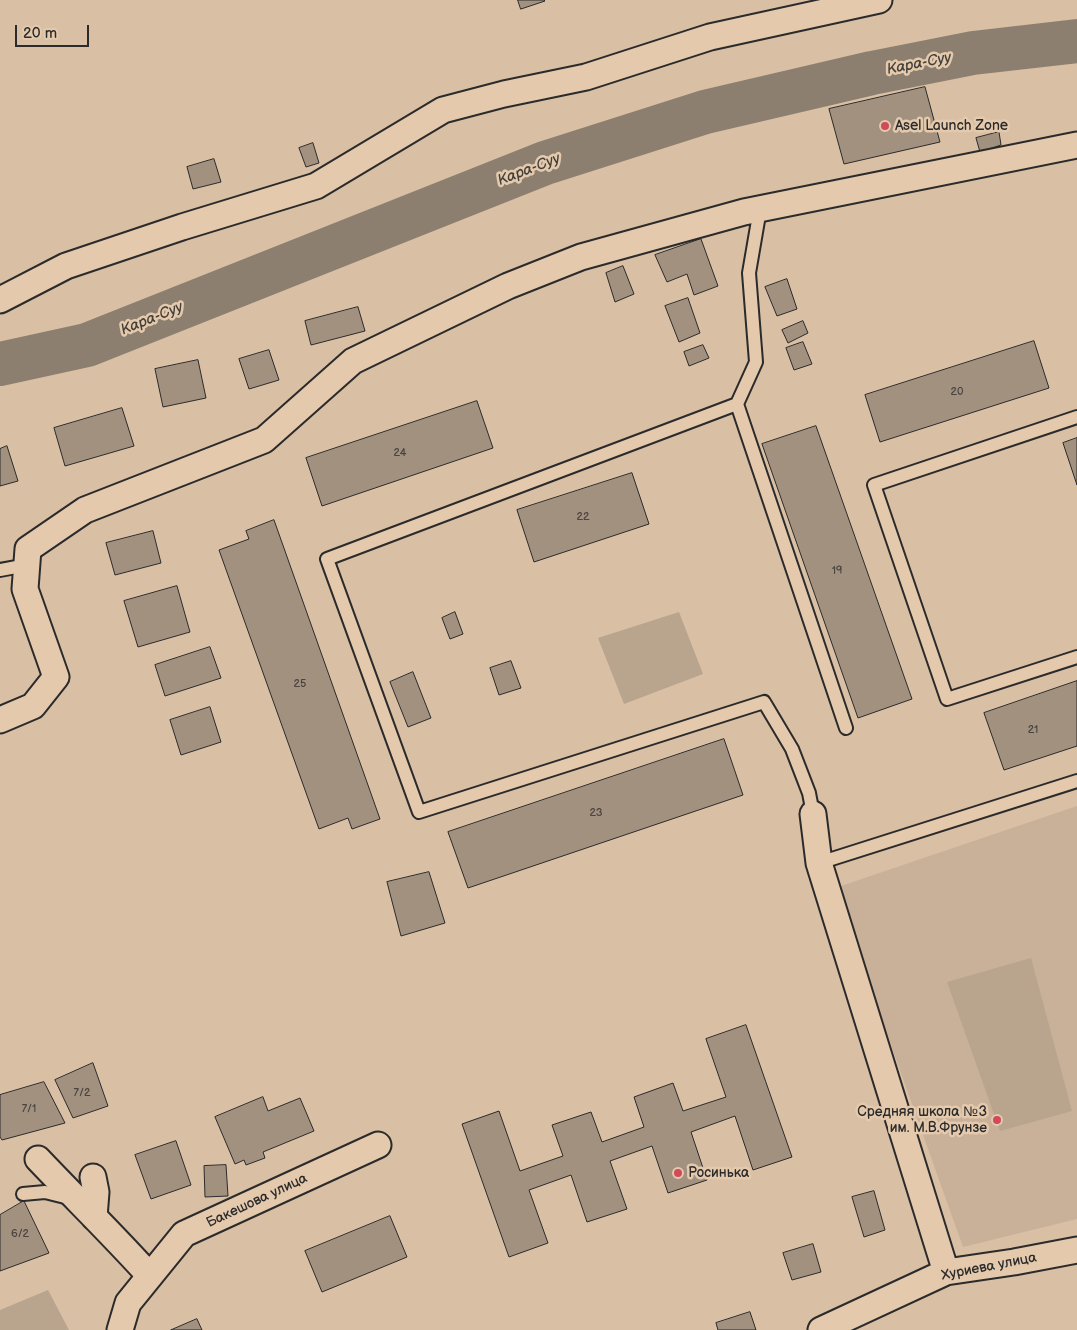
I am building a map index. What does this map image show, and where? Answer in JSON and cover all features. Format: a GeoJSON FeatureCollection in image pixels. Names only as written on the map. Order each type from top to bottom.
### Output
{"type":"FeatureCollection","features":[{"type":"Feature","properties":{"kind":"street"},"geometry":{"type":"LineString","coordinates":[[0,300],[66,266],[182,227],[316,186],[443,110],[504,94],[586,77],[710,37],[879,0]]}},
{"type":"Feature","properties":{"kind":"street"},"geometry":{"type":"LineString","coordinates":[[0,720],[33,706],[56,676],[25,589],[28,549],[85,510],[264,440],[353,361],[508,286],[581,257],[760,208],[1077,145]]}},
{"type":"Feature","properties":{"kind":"street"},"geometry":{"type":"LineString","coordinates":[[813,814],[819,862],[946,1272]]}},
{"type":"Feature","properties":{"kind":"street","name":"Бакешова улица"},"geometry":{"type":"LineString","coordinates":[[120,1330],[128,1303],[184,1234],[378,1145]]}},
{"type":"Feature","properties":{"kind":"street"},"geometry":{"type":"LineString","coordinates":[[38,1158],[118,1240],[150,1276]]}},
{"type":"Feature","properties":{"kind":"street"},"geometry":{"type":"LineString","coordinates":[[85,1208],[96,1192],[93,1177]]}},
{"type":"Feature","properties":{"kind":"street","name":"Хуриева улица"},"geometry":{"type":"LineString","coordinates":[[821,1330],[946,1272],[1077,1250]]}},
{"type":"Feature","properties":{"kind":"lane"},"geometry":{"type":"LineString","coordinates":[[760,208],[749,272],[756,362],[737,404],[846,728]]}},
{"type":"Feature","properties":{"kind":"lane"},"geometry":{"type":"LineString","coordinates":[[737,404],[327,559],[419,812],[764,702],[792,749],[809,793],[813,814]]}},
{"type":"Feature","properties":{"kind":"lane"},"geometry":{"type":"LineString","coordinates":[[1077,417],[874,485],[947,699],[1077,657]]}},
{"type":"Feature","properties":{"kind":"lane"},"geometry":{"type":"LineString","coordinates":[[0,570],[27,565]]}},
{"type":"Feature","properties":{"kind":"lane"},"geometry":{"type":"LineString","coordinates":[[819,862],[1077,781]]}},
{"type":"Feature","properties":{"kind":"lane"},"geometry":{"type":"LineString","coordinates":[[23,1194],[45,1192],[85,1208]]}},
{"type":"Feature","properties":{"kind":"shaded area"},"geometry":{"type":"Polygon","coordinates":[[[679,612],[703,674],[624,704],[598,638],[679,612]]]}},
{"type":"Feature","properties":{"kind":"shaded area","name":"Средняя школа №3 им. М.В.Фрунзе"},"geometry":{"type":"Polygon","coordinates":[[[1077,806],[1077,1219],[963,1247],[835,888],[1077,806]]]}},
{"type":"Feature","properties":{"kind":"shaded area"},"geometry":{"type":"Polygon","coordinates":[[[1031,958],[1072,1111],[1000,1131],[947,982],[1031,958]]]}},
{"type":"Feature","properties":{"kind":"shaded area"},"geometry":{"type":"Polygon","coordinates":[[[48,1290],[69,1330],[0,1330],[0,1310],[48,1290]]]}},
{"type":"Feature","properties":{"kind":"building"},"geometry":{"type":"Polygon","coordinates":[[[518,0],[544,0],[545,1],[521,9],[518,0]]]}},
{"type":"Feature","properties":{"kind":"building","name":"Asel Launch Zone"},"geometry":{"type":"Polygon","coordinates":[[[925,87],[940,142],[844,164],[829,109],[925,87]]]}},
{"type":"Feature","properties":{"kind":"building"},"geometry":{"type":"Polygon","coordinates":[[[999,132],[1001,145],[980,152],[976,138],[999,132]]]}},
{"type":"Feature","properties":{"kind":"building"},"geometry":{"type":"Polygon","coordinates":[[[313,143],[319,163],[306,167],[299,148],[313,143]]]}},
{"type":"Feature","properties":{"kind":"building"},"geometry":{"type":"Polygon","coordinates":[[[214,159],[221,182],[193,189],[187,167],[214,159]]]}},
{"type":"Feature","properties":{"kind":"building"},"geometry":{"type":"Polygon","coordinates":[[[701,239],[718,286],[694,295],[687,274],[667,282],[655,255],[701,239]]]}},
{"type":"Feature","properties":{"kind":"building"},"geometry":{"type":"Polygon","coordinates":[[[623,266],[634,294],[615,302],[606,273],[623,266]]]}},
{"type":"Feature","properties":{"kind":"building"},"geometry":{"type":"Polygon","coordinates":[[[787,279],[797,309],[777,316],[765,287],[787,279]]]}},
{"type":"Feature","properties":{"kind":"building"},"geometry":{"type":"Polygon","coordinates":[[[688,298],[700,333],[679,342],[665,306],[688,298]]]}},
{"type":"Feature","properties":{"kind":"building"},"geometry":{"type":"Polygon","coordinates":[[[358,307],[365,331],[311,345],[305,321],[358,307]]]}},
{"type":"Feature","properties":{"kind":"building"},"geometry":{"type":"Polygon","coordinates":[[[803,321],[808,333],[788,343],[782,330],[803,321]]]}},
{"type":"Feature","properties":{"kind":"building"},"geometry":{"type":"Polygon","coordinates":[[[1034,341],[1049,388],[880,442],[865,395],[1034,341]]]}},
{"type":"Feature","properties":{"kind":"building"},"geometry":{"type":"Polygon","coordinates":[[[803,342],[812,364],[794,370],[786,348],[803,342]]]}},
{"type":"Feature","properties":{"kind":"building"},"geometry":{"type":"Polygon","coordinates":[[[703,345],[709,358],[689,366],[684,352],[703,345]]]}},
{"type":"Feature","properties":{"kind":"building"},"geometry":{"type":"Polygon","coordinates":[[[269,350],[279,380],[249,389],[239,359],[269,350]]]}},
{"type":"Feature","properties":{"kind":"building"},"geometry":{"type":"Polygon","coordinates":[[[198,360],[206,398],[163,407],[155,369],[198,360]]]}},
{"type":"Feature","properties":{"kind":"building"},"geometry":{"type":"Polygon","coordinates":[[[477,401],[493,448],[322,506],[306,458],[477,401]]]}},
{"type":"Feature","properties":{"kind":"building"},"geometry":{"type":"Polygon","coordinates":[[[122,408],[134,446],[65,466],[54,428],[122,408]]]}},
{"type":"Feature","properties":{"kind":"building"},"geometry":{"type":"Polygon","coordinates":[[[816,426],[912,699],[858,718],[762,444],[816,426]]]}},
{"type":"Feature","properties":{"kind":"building"},"geometry":{"type":"Polygon","coordinates":[[[1077,438],[1077,485],[1063,443],[1077,438]]]}},
{"type":"Feature","properties":{"kind":"building"},"geometry":{"type":"Polygon","coordinates":[[[7,446],[18,481],[0,486],[0,449],[7,446]]]}},
{"type":"Feature","properties":{"kind":"building"},"geometry":{"type":"Polygon","coordinates":[[[632,473],[649,524],[534,562],[517,510],[632,473]]]}},
{"type":"Feature","properties":{"kind":"building"},"geometry":{"type":"Polygon","coordinates":[[[274,520],[380,819],[352,829],[348,818],[319,829],[219,550],[249,539],[246,531],[274,520]]]}},
{"type":"Feature","properties":{"kind":"building"},"geometry":{"type":"Polygon","coordinates":[[[153,531],[161,563],[115,575],[106,543],[153,531]]]}},
{"type":"Feature","properties":{"kind":"building"},"geometry":{"type":"Polygon","coordinates":[[[177,586],[190,632],[138,647],[124,601],[177,586]]]}},
{"type":"Feature","properties":{"kind":"building"},"geometry":{"type":"Polygon","coordinates":[[[455,612],[463,634],[450,639],[442,618],[455,612]]]}},
{"type":"Feature","properties":{"kind":"building"},"geometry":{"type":"Polygon","coordinates":[[[210,647],[221,678],[165,696],[155,665],[210,647]]]}},
{"type":"Feature","properties":{"kind":"building"},"geometry":{"type":"Polygon","coordinates":[[[511,661],[521,688],[499,695],[490,668],[511,661]]]}},
{"type":"Feature","properties":{"kind":"building"},"geometry":{"type":"Polygon","coordinates":[[[413,672],[431,718],[408,727],[390,682],[413,672]]]}},
{"type":"Feature","properties":{"kind":"building"},"geometry":{"type":"Polygon","coordinates":[[[1077,681],[1077,746],[1004,770],[984,713],[1077,681]]]}},
{"type":"Feature","properties":{"kind":"building"},"geometry":{"type":"Polygon","coordinates":[[[210,707],[221,742],[181,755],[170,720],[210,707]]]}},
{"type":"Feature","properties":{"kind":"building"},"geometry":{"type":"Polygon","coordinates":[[[724,739],[743,795],[468,888],[448,832],[724,739]]]}},
{"type":"Feature","properties":{"kind":"building"},"geometry":{"type":"Polygon","coordinates":[[[429,872],[445,923],[401,936],[387,882],[429,872]]]}},
{"type":"Feature","properties":{"kind":"building"},"geometry":{"type":"Polygon","coordinates":[[[746,1025],[792,1157],[753,1170],[735,1116],[691,1132],[707,1180],[668,1193],[652,1146],[610,1161],[627,1209],[587,1222],[571,1175],[529,1190],[548,1243],[509,1257],[462,1124],[499,1111],[520,1171],[563,1156],[552,1125],[591,1112],[602,1142],[644,1127],[634,1097],[673,1083],[683,1111],[726,1097],[706,1039],[746,1025]]]}},
{"type":"Feature","properties":{"kind":"building"},"geometry":{"type":"Polygon","coordinates":[[[93,1063],[108,1106],[73,1118],[55,1080],[93,1063]]]}},
{"type":"Feature","properties":{"kind":"building"},"geometry":{"type":"Polygon","coordinates":[[[44,1082],[65,1123],[2,1140],[0,1137],[0,1095],[44,1082]]]}},
{"type":"Feature","properties":{"kind":"building"},"geometry":{"type":"Polygon","coordinates":[[[263,1097],[268,1111],[300,1098],[314,1131],[263,1152],[265,1158],[246,1165],[244,1160],[235,1164],[215,1117],[263,1097]]]}},
{"type":"Feature","properties":{"kind":"building"},"geometry":{"type":"Polygon","coordinates":[[[176,1141],[191,1185],[151,1199],[135,1155],[176,1141]]]}},
{"type":"Feature","properties":{"kind":"building"},"geometry":{"type":"Polygon","coordinates":[[[226,1165],[228,1196],[205,1197],[204,1166],[226,1165]]]}},
{"type":"Feature","properties":{"kind":"building"},"geometry":{"type":"Polygon","coordinates":[[[874,1191],[885,1230],[864,1237],[852,1197],[874,1191]]]}},
{"type":"Feature","properties":{"kind":"building"},"geometry":{"type":"Polygon","coordinates":[[[24,1201],[49,1253],[0,1271],[0,1215],[24,1201]]]}},
{"type":"Feature","properties":{"kind":"building"},"geometry":{"type":"Polygon","coordinates":[[[390,1216],[407,1257],[322,1292],[305,1251],[390,1216]]]}},
{"type":"Feature","properties":{"kind":"building"},"geometry":{"type":"Polygon","coordinates":[[[813,1244],[821,1272],[792,1280],[783,1253],[813,1244]]]}},
{"type":"Feature","properties":{"kind":"building"},"geometry":{"type":"Polygon","coordinates":[[[750,1312],[756,1330],[718,1330],[716,1323],[750,1312]]]}},
{"type":"Feature","properties":{"kind":"building"},"geometry":{"type":"Polygon","coordinates":[[[197,1319],[202,1330],[171,1330],[197,1319]]]}},
{"type":"Feature","properties":{"kind":"waterway","name":"Кара-Суу"},"geometry":{"type":"LineString","coordinates":[[0,364],[87,345],[545,163],[705,112],[872,73],[973,53],[1077,41]]}},
{"type":"Feature","properties":{"kind":"place","name":"Asel Launch Zone"},"geometry":{"type":"Point","coordinates":[885,126]}},
{"type":"Feature","properties":{"kind":"place","name":"Средняя школа №3 им. М.В.Фрунзе"},"geometry":{"type":"Point","coordinates":[997,1120]}},
{"type":"Feature","properties":{"kind":"place","name":"Росинька"},"geometry":{"type":"Point","coordinates":[678,1173]}}]}
